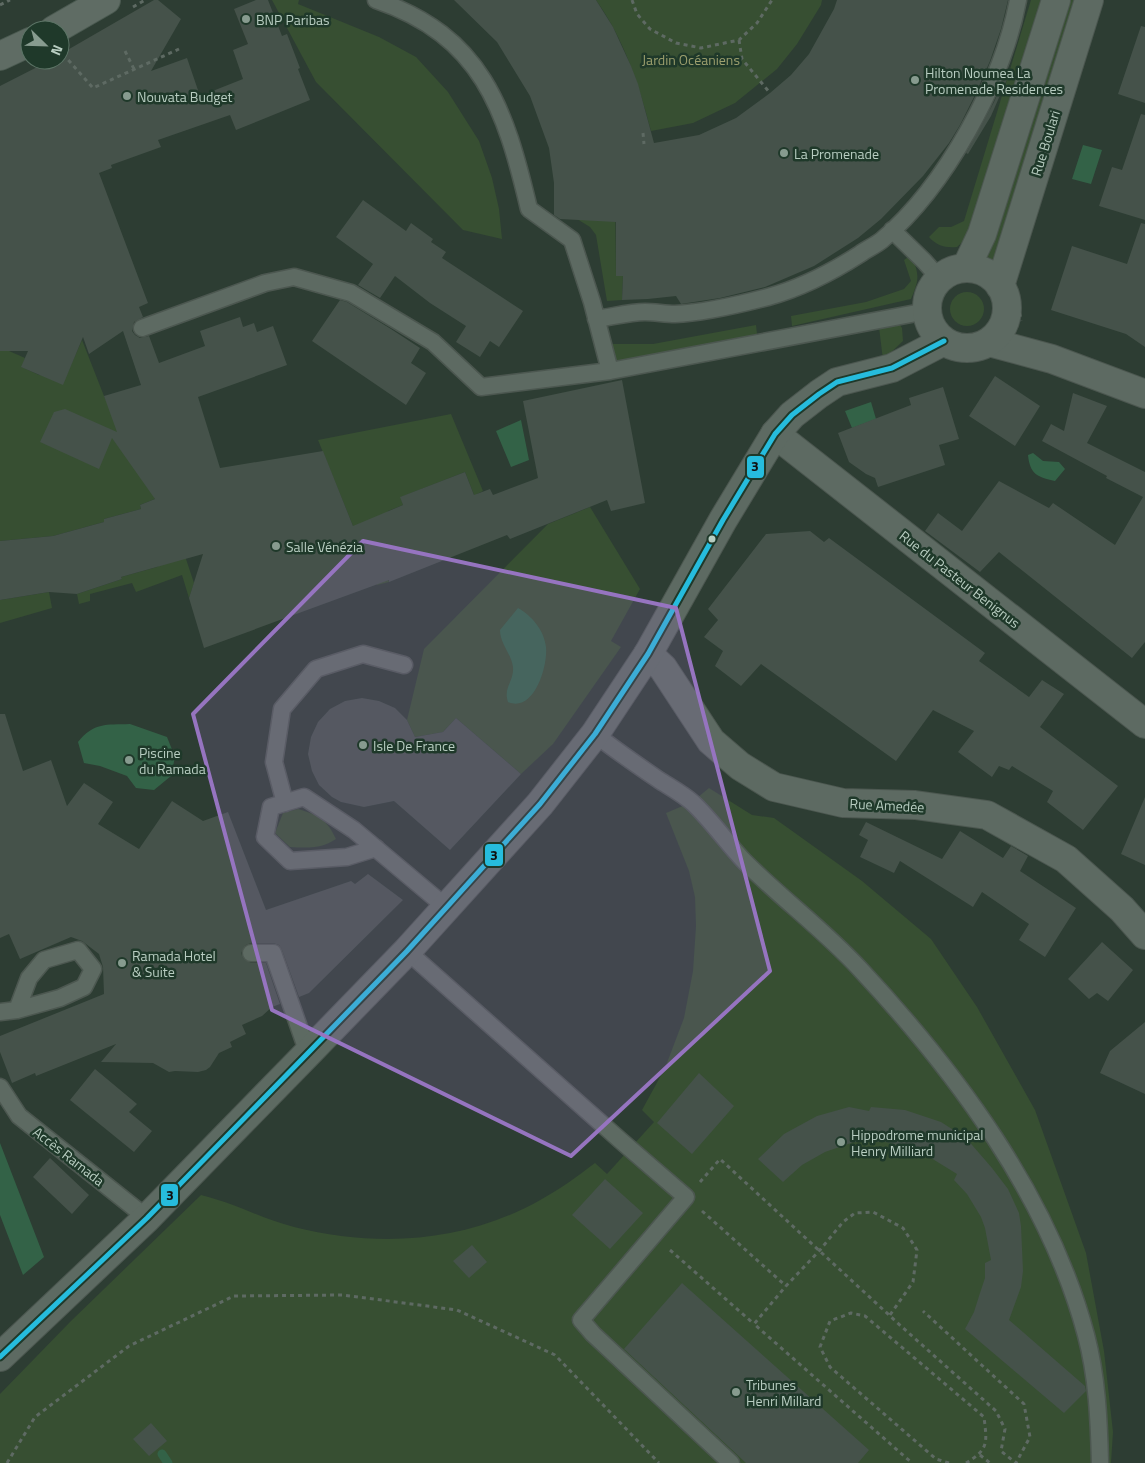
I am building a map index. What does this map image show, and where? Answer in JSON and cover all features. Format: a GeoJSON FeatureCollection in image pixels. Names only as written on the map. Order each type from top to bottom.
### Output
{"type":"FeatureCollection","features":[{"type":"Feature","properties":{"kind":"main road"},"geometry":{"type":"LineString","coordinates":[[70,21],[106,0]]}},
{"type":"Feature","properties":{"kind":"main road"},"geometry":{"type":"LineString","coordinates":[[0,56],[20,47]]}},
{"type":"Feature","properties":{"kind":"street"},"geometry":{"type":"LineString","coordinates":[[966,268],[982,234],[1056,0]]}},
{"type":"Feature","properties":{"kind":"street","name":"Rue Boulari"},"geometry":{"type":"LineString","coordinates":[[1000,286],[1089,0]]}},
{"type":"Feature","properties":{"kind":"street"},"geometry":{"type":"LineString","coordinates":[[903,363],[920,337],[928,314],[928,299],[940,279],[956,270],[966,268],[979,270],[991,276],[1000,286],[1006,297],[1005,323],[998,334],[989,342],[978,347],[954,346],[944,341],[937,335],[928,314]]}},
{"type":"Feature","properties":{"kind":"street"},"geometry":{"type":"LineString","coordinates":[[0,1357],[147,1218],[407,951],[540,804],[595,734],[648,654],[723,520],[775,434],[792,415],[837,382],[892,368],[944,341]]}},
{"type":"Feature","properties":{"kind":"street"},"geometry":{"type":"LineString","coordinates":[[989,342],[1052,359],[1145,394]]}},
{"type":"Feature","properties":{"kind":"street","name":"Rue du Pasteur Benignus"},"geometry":{"type":"LineString","coordinates":[[775,434],[1145,724]]}},
{"type":"Feature","properties":{"kind":"street","name":"Rue Amedée"},"geometry":{"type":"LineString","coordinates":[[648,654],[663,668],[711,741],[740,766],[774,787],[843,803],[915,805],[987,815],[1066,859],[1122,909],[1145,935]]}},
{"type":"Feature","properties":{"kind":"lane"},"geometry":{"type":"LineString","coordinates":[[376,0],[393,6],[433,28],[460,50],[482,76],[500,111],[517,159],[529,209],[572,240],[610,371]]}},
{"type":"Feature","properties":{"kind":"lane"},"geometry":{"type":"LineString","coordinates":[[596,319],[643,312],[676,314],[770,297],[809,282],[842,265],[882,240],[922,200],[940,176],[973,121],[1010,37],[1018,0]]}},
{"type":"Feature","properties":{"kind":"lane"},"geometry":{"type":"LineString","coordinates":[[892,230],[940,279]]}},
{"type":"Feature","properties":{"kind":"lane"},"geometry":{"type":"LineString","coordinates":[[142,328],[265,283],[294,278],[351,293],[433,342],[481,387],[610,371],[928,314]]}},
{"type":"Feature","properties":{"kind":"lane"},"geometry":{"type":"LineString","coordinates":[[285,803],[274,762],[282,709],[316,669],[362,654],[404,665]]}},
{"type":"Feature","properties":{"kind":"lane"},"geometry":{"type":"LineString","coordinates":[[595,734],[692,802],[745,862],[859,968],[929,1047],[972,1106],[1014,1168],[1039,1212],[1060,1258],[1073,1293],[1086,1336],[1094,1381],[1100,1463]]}},
{"type":"Feature","properties":{"kind":"lane"},"geometry":{"type":"LineString","coordinates":[[376,848],[347,857],[290,860],[265,838],[271,807],[304,797],[354,830],[376,848],[447,908]]}},
{"type":"Feature","properties":{"kind":"lane"},"geometry":{"type":"LineString","coordinates":[[0,1012],[17,1010],[60,998],[84,987],[93,969],[78,950],[44,960],[29,978],[17,1010]]}},
{"type":"Feature","properties":{"kind":"lane"},"geometry":{"type":"LineString","coordinates":[[407,951],[686,1197],[581,1320],[593,1334],[731,1463]]}},
{"type":"Feature","properties":{"kind":"lane"},"geometry":{"type":"LineString","coordinates":[[251,953],[273,953],[308,1053]]}},
{"type":"Feature","properties":{"kind":"lane","name":"Accès Ramada"},"geometry":{"type":"LineString","coordinates":[[0,1087],[19,1116],[147,1218]]}},
{"type":"Feature","properties":{"kind":"path"},"geometry":{"type":"LineString","coordinates":[[0,5],[10,0]]}},
{"type":"Feature","properties":{"kind":"path"},"geometry":{"type":"LineString","coordinates":[[632,0],[637,14],[650,28],[676,43],[700,48],[738,40],[757,23],[772,0]]}},
{"type":"Feature","properties":{"kind":"path"},"geometry":{"type":"LineString","coordinates":[[738,40],[742,59],[770,94]]}},
{"type":"Feature","properties":{"kind":"path"},"geometry":{"type":"LineString","coordinates":[[70,62],[93,88],[179,49]]}},
{"type":"Feature","properties":{"kind":"path"},"geometry":{"type":"LineString","coordinates":[[125,51],[134,69]]}},
{"type":"Feature","properties":{"kind":"path"},"geometry":{"type":"LineString","coordinates":[[643,133],[644,144]]}},
{"type":"Feature","properties":{"kind":"path"},"geometry":{"type":"LineString","coordinates":[[786,1286],[686,1197],[720,1159],[996,1411],[1004,1429],[1000,1451],[1016,1463],[1030,1437],[1024,1404],[923,1311]]}},
{"type":"Feature","properties":{"kind":"path"},"geometry":{"type":"LineString","coordinates":[[754,1324],[843,1222],[854,1213],[873,1212],[903,1228],[917,1250],[913,1282],[890,1315]]}},
{"type":"Feature","properties":{"kind":"path"},"geometry":{"type":"LineString","coordinates":[[668,1248],[912,1463]]}},
{"type":"Feature","properties":{"kind":"path"},"geometry":{"type":"LineString","coordinates":[[7,1463],[35,1417],[128,1346],[234,1296],[343,1295],[457,1310],[556,1355],[658,1463]]}},
{"type":"Feature","properties":{"kind":"path"},"geometry":{"type":"LineString","coordinates":[[949,1463],[936,1459],[830,1367],[820,1347],[830,1321],[851,1313],[865,1316],[984,1417],[987,1439],[980,1455],[966,1463]]}},
{"type":"Feature","properties":{"kind":"path"},"geometry":{"type":"LineString","coordinates":[[980,1455],[990,1463]]}},
{"type":"Feature","properties":{"kind":"highlighted area"},"geometry":{"type":"Polygon","coordinates":[[[363,541],[676,608],[770,971],[571,1156],[272,1010],[193,714],[363,541]]]}},
{"type":"Feature","properties":{"kind":"green space"},"geometry":{"type":"Polygon","coordinates":[[[272,0],[299,0],[298,4],[379,37],[416,57],[448,92],[479,141],[492,178],[499,209],[502,239],[463,230],[316,82],[272,0]]]}},
{"type":"Feature","properties":{"kind":"green space","name":"Jardin Océaniens"},"geometry":{"type":"Polygon","coordinates":[[[596,0],[822,0],[821,5],[797,44],[777,69],[735,103],[693,123],[651,131],[623,46],[596,0]]]}},
{"type":"Feature","properties":{"kind":"green space"},"geometry":{"type":"Polygon","coordinates":[[[1031,0],[1042,0],[969,236],[957,247],[941,246],[929,237],[939,227],[951,227],[964,221],[1031,0]]]}},
{"type":"Feature","properties":{"kind":"green space"},"geometry":{"type":"Polygon","coordinates":[[[1062,0],[1079,0],[997,265],[983,259],[1062,0]]]}},
{"type":"Feature","properties":{"kind":"green space"},"geometry":{"type":"Polygon","coordinates":[[[615,194],[616,276],[623,276],[622,300],[607,301],[596,235],[590,227],[577,219],[615,194]]]}},
{"type":"Feature","properties":{"kind":"green space"},"geometry":{"type":"Polygon","coordinates":[[[911,255],[917,277],[916,287],[911,299],[792,326],[791,316],[866,302],[904,289],[911,281],[904,260],[911,255]]]}},
{"type":"Feature","properties":{"kind":"green space"},"geometry":{"type":"Polygon","coordinates":[[[967,292],[979,297],[984,309],[979,321],[967,326],[955,321],[950,309],[955,297],[967,292]]]}},
{"type":"Feature","properties":{"kind":"green space"},"geometry":{"type":"Polygon","coordinates":[[[756,325],[757,334],[616,364],[612,344],[653,344],[756,325]]]}},
{"type":"Feature","properties":{"kind":"green space"},"geometry":{"type":"Polygon","coordinates":[[[900,325],[903,341],[883,360],[879,327],[900,325]]]}},
{"type":"Feature","properties":{"kind":"green space"},"geometry":{"type":"Polygon","coordinates":[[[82,340],[104,396],[155,499],[140,505],[141,509],[104,519],[104,522],[53,536],[0,541],[0,351],[9,351],[25,358],[22,367],[39,375],[67,374],[82,340]]]}},
{"type":"Feature","properties":{"kind":"green space"},"geometry":{"type":"Polygon","coordinates":[[[451,414],[483,491],[477,494],[478,505],[465,472],[401,497],[403,505],[388,511],[377,552],[389,582],[377,585],[318,440],[451,414]]]}},
{"type":"Feature","properties":{"kind":"green space"},"geometry":{"type":"Polygon","coordinates":[[[590,507],[640,589],[611,641],[621,647],[553,744],[521,774],[456,718],[443,732],[415,737],[407,720],[424,649],[548,524],[590,507]]]}},
{"type":"Feature","properties":{"kind":"green space"},"geometry":{"type":"Polygon","coordinates":[[[183,550],[194,583],[189,598],[182,575],[136,592],[132,583],[90,594],[90,601],[79,604],[77,594],[122,579],[121,577],[157,567],[183,550]]]}},
{"type":"Feature","properties":{"kind":"green space"},"geometry":{"type":"Polygon","coordinates":[[[49,592],[52,608],[0,623],[0,600],[49,592]]]}},
{"type":"Feature","properties":{"kind":"green space","name":"Hippodrome municipal Henry Milliard"},"geometry":{"type":"Polygon","coordinates":[[[709,788],[752,815],[774,818],[862,881],[931,939],[977,1007],[1035,1110],[1086,1253],[1104,1351],[1113,1432],[1111,1463],[0,1463],[0,1394],[70,1322],[201,1195],[286,1225],[326,1234],[390,1239],[452,1233],[483,1225],[513,1214],[555,1191],[595,1163],[607,1174],[654,1122],[642,1110],[665,1068],[684,1018],[693,971],[696,926],[695,897],[689,871],[666,813],[692,802],[709,788]]]}},
{"type":"Feature","properties":{"kind":"green space"},"geometry":{"type":"Polygon","coordinates":[[[298,809],[311,813],[325,822],[336,839],[320,846],[308,848],[290,847],[275,833],[283,813],[298,809]]]}},
{"type":"Feature","properties":{"kind":"shaded area"},"geometry":{"type":"Polygon","coordinates":[[[1083,145],[1102,150],[1091,184],[1072,179],[1083,145]]]}},
{"type":"Feature","properties":{"kind":"shaded area"},"geometry":{"type":"Polygon","coordinates":[[[871,402],[876,419],[852,428],[845,411],[871,402]]]}},
{"type":"Feature","properties":{"kind":"shaded area"},"geometry":{"type":"Polygon","coordinates":[[[521,420],[529,460],[511,467],[496,431],[521,420]]]}},
{"type":"Feature","properties":{"kind":"shaded area"},"geometry":{"type":"Polygon","coordinates":[[[1033,453],[1043,461],[1059,462],[1065,469],[1055,481],[1039,476],[1033,471],[1029,461],[1028,455],[1033,453]]]}},
{"type":"Feature","properties":{"kind":"shaded area"},"geometry":{"type":"Polygon","coordinates":[[[518,608],[528,615],[540,629],[545,641],[546,655],[542,676],[537,686],[525,701],[517,704],[508,702],[507,692],[513,667],[500,635],[500,630],[518,608]]]}},
{"type":"Feature","properties":{"kind":"shaded area","name":"Piscine du Ramada"},"geometry":{"type":"Polygon","coordinates":[[[130,724],[167,737],[175,757],[171,776],[154,790],[136,788],[127,776],[100,766],[84,763],[78,742],[84,736],[101,726],[130,724]]]}},
{"type":"Feature","properties":{"kind":"shaded area"},"geometry":{"type":"Polygon","coordinates":[[[0,1143],[44,1257],[23,1275],[0,1215],[0,1143]]]}},
{"type":"Feature","properties":{"kind":"building"},"geometry":{"type":"Polygon","coordinates":[[[154,0],[158,0],[181,19],[151,71],[187,58],[200,96],[243,79],[233,50],[248,44],[234,9],[256,0],[268,0],[282,36],[287,34],[300,68],[298,69],[310,100],[236,130],[230,115],[158,140],[161,147],[111,165],[112,168],[99,173],[148,303],[139,307],[143,317],[134,322],[132,331],[140,338],[149,336],[159,363],[205,346],[200,331],[240,317],[243,327],[254,323],[257,332],[273,326],[287,365],[198,397],[220,468],[323,451],[353,526],[403,505],[400,497],[465,472],[474,495],[490,489],[493,495],[538,478],[523,401],[622,380],[645,503],[611,511],[607,500],[510,539],[507,535],[389,582],[389,580],[204,648],[189,598],[203,554],[121,577],[122,579],[77,594],[49,592],[0,600],[0,541],[53,536],[104,522],[104,519],[141,509],[140,505],[155,499],[112,438],[99,469],[40,442],[54,412],[65,409],[117,432],[104,396],[141,385],[123,331],[89,354],[83,337],[63,385],[21,367],[28,351],[0,351],[0,86],[31,70],[70,70],[70,49],[154,0]]]}},
{"type":"Feature","properties":{"kind":"building","name":"La Promenade"},"geometry":{"type":"Polygon","coordinates":[[[454,0],[596,0],[613,27],[631,66],[638,84],[654,143],[699,135],[736,118],[770,93],[791,75],[809,54],[837,0],[1008,0],[990,61],[960,125],[949,143],[923,176],[881,219],[858,238],[814,266],[765,287],[720,298],[681,304],[676,296],[622,300],[623,276],[616,276],[616,222],[560,219],[554,215],[554,183],[549,148],[530,96],[497,42],[454,0]]]}},
{"type":"Feature","properties":{"kind":"building"},"geometry":{"type":"Polygon","coordinates":[[[1141,26],[1145,27],[1145,103],[1118,94],[1141,26]]]}},
{"type":"Feature","properties":{"kind":"building"},"geometry":{"type":"Polygon","coordinates":[[[1008,69],[1011,70],[991,116],[968,154],[966,153],[994,102],[1008,69]]]}},
{"type":"Feature","properties":{"kind":"building"},"geometry":{"type":"Polygon","coordinates":[[[1141,114],[1145,115],[1145,220],[1099,206],[1112,167],[1122,170],[1141,114]]]}},
{"type":"Feature","properties":{"kind":"building"},"geometry":{"type":"Polygon","coordinates":[[[363,200],[406,231],[411,223],[433,239],[431,242],[446,252],[442,258],[523,311],[499,347],[490,341],[480,357],[456,342],[466,326],[430,303],[395,276],[380,298],[358,285],[373,264],[336,237],[363,200]]]}},
{"type":"Feature","properties":{"kind":"building"},"geometry":{"type":"Polygon","coordinates":[[[1141,223],[1145,224],[1145,347],[1126,334],[1051,310],[1072,246],[1127,264],[1141,223]]]}},
{"type":"Feature","properties":{"kind":"building"},"geometry":{"type":"Polygon","coordinates":[[[340,300],[347,302],[420,348],[411,363],[426,373],[406,405],[312,341],[340,300]]]}},
{"type":"Feature","properties":{"kind":"building"},"geometry":{"type":"Polygon","coordinates":[[[995,376],[1040,406],[1015,446],[969,416],[995,376]]]}},
{"type":"Feature","properties":{"kind":"building"},"geometry":{"type":"Polygon","coordinates":[[[943,387],[959,439],[939,445],[945,465],[878,487],[875,478],[849,462],[838,433],[911,405],[909,398],[943,387]]]}},
{"type":"Feature","properties":{"kind":"building"},"geometry":{"type":"Polygon","coordinates":[[[1073,393],[1107,406],[1087,443],[1145,472],[1145,642],[1132,658],[999,552],[980,572],[925,531],[938,513],[962,531],[999,481],[1049,508],[1053,503],[1115,545],[1143,497],[1042,441],[1051,424],[1064,431],[1073,393]]]}},
{"type":"Feature","properties":{"kind":"building"},"geometry":{"type":"Polygon","coordinates":[[[810,531],[824,542],[829,538],[985,653],[979,661],[1029,697],[1042,680],[1064,694],[1040,727],[1118,786],[1083,830],[1047,802],[1053,791],[1012,766],[1009,770],[999,766],[992,777],[958,752],[974,731],[933,710],[896,761],[761,664],[741,686],[715,666],[723,651],[704,637],[718,620],[708,609],[766,534],[810,531]]]}},
{"type":"Feature","properties":{"kind":"building"},"geometry":{"type":"Polygon","coordinates":[[[362,698],[379,701],[395,708],[407,720],[415,737],[443,732],[456,718],[521,774],[450,850],[394,801],[364,807],[341,802],[332,797],[319,785],[312,771],[308,754],[311,737],[318,722],[330,709],[345,701],[362,698]]]}},
{"type":"Feature","properties":{"kind":"building"},"geometry":{"type":"Polygon","coordinates":[[[0,714],[5,714],[23,771],[51,760],[67,806],[84,783],[113,802],[98,824],[139,849],[172,801],[203,821],[228,812],[266,910],[351,881],[355,884],[368,874],[403,900],[309,993],[299,997],[279,945],[273,943],[251,943],[246,945],[241,953],[243,958],[251,963],[266,963],[280,1004],[272,1007],[262,1016],[242,1025],[246,1034],[230,1042],[232,1047],[219,1053],[206,1070],[198,1072],[169,1072],[153,1063],[101,1062],[116,1044],[36,1076],[35,1073],[12,1083],[0,1052],[0,1036],[104,994],[103,967],[99,954],[82,941],[71,937],[20,959],[9,934],[0,938],[0,714]]]}},
{"type":"Feature","properties":{"kind":"building"},"geometry":{"type":"Polygon","coordinates":[[[1145,797],[1145,865],[1121,854],[1145,797]]]}},
{"type":"Feature","properties":{"kind":"building"},"geometry":{"type":"Polygon","coordinates":[[[866,822],[942,859],[960,831],[1003,858],[1011,846],[1028,856],[1020,871],[1076,908],[1045,957],[1019,940],[1029,924],[982,892],[973,907],[900,861],[894,873],[860,857],[868,840],[859,835],[866,822]]]}},
{"type":"Feature","properties":{"kind":"building"},"geometry":{"type":"Polygon","coordinates":[[[1102,942],[1133,970],[1108,1001],[1097,993],[1089,999],[1068,979],[1102,942]]]}},
{"type":"Feature","properties":{"kind":"building"},"geometry":{"type":"Polygon","coordinates":[[[1145,1022],[1145,1094],[1100,1073],[1110,1051],[1145,1022]]]}},
{"type":"Feature","properties":{"kind":"building"},"geometry":{"type":"Polygon","coordinates":[[[95,1069],[137,1104],[129,1112],[152,1131],[134,1152],[70,1100],[95,1069]]]}},
{"type":"Feature","properties":{"kind":"building"},"geometry":{"type":"Polygon","coordinates":[[[699,1073],[734,1106],[692,1154],[657,1123],[699,1073]]]}},
{"type":"Feature","properties":{"kind":"building"},"geometry":{"type":"Polygon","coordinates":[[[849,1107],[869,1111],[871,1107],[905,1110],[941,1122],[966,1138],[1008,1189],[1019,1213],[1023,1271],[1021,1287],[1009,1320],[1085,1386],[1086,1391],[1064,1413],[965,1329],[974,1312],[985,1278],[985,1263],[991,1260],[981,1217],[967,1194],[954,1180],[957,1174],[931,1158],[911,1149],[886,1142],[854,1142],[825,1152],[802,1165],[783,1182],[758,1159],[784,1134],[817,1116],[849,1107]]]}},
{"type":"Feature","properties":{"kind":"building"},"geometry":{"type":"Polygon","coordinates":[[[50,1158],[89,1195],[72,1214],[33,1177],[50,1158]]]}},
{"type":"Feature","properties":{"kind":"building"},"geometry":{"type":"Polygon","coordinates":[[[605,1179],[643,1213],[610,1249],[572,1215],[605,1179]]]}},
{"type":"Feature","properties":{"kind":"building"},"geometry":{"type":"Polygon","coordinates":[[[472,1245],[487,1262],[469,1278],[453,1261],[472,1245]]]}},
{"type":"Feature","properties":{"kind":"building","name":"Tribunes Henri Millard"},"geometry":{"type":"Polygon","coordinates":[[[682,1283],[869,1450],[858,1463],[746,1463],[624,1349],[682,1283]]]}},
{"type":"Feature","properties":{"kind":"building"},"geometry":{"type":"Polygon","coordinates":[[[151,1423],[167,1441],[149,1456],[133,1439],[151,1423]]]}},
{"type":"Feature","properties":{"kind":"waterway"},"geometry":{"type":"LineString","coordinates":[[162,1454],[168,1463]]}},
{"type":"Feature","properties":{"kind":"transit line","name":"3"},"geometry":{"type":"LineString","coordinates":[[0,1357],[147,1218],[407,951],[540,804],[595,734],[648,654],[723,520],[775,434],[792,415],[837,382],[892,368],[944,341]]}},
{"type":"Feature","properties":{"kind":"place","name":"BNP Paribas"},"geometry":{"type":"Point","coordinates":[246,19]}},
{"type":"Feature","properties":{"kind":"place","name":"Hilton Noumea La Promenade Residences"},"geometry":{"type":"Point","coordinates":[915,80]}},
{"type":"Feature","properties":{"kind":"place","name":"Nouvata Budget"},"geometry":{"type":"Point","coordinates":[127,96]}},
{"type":"Feature","properties":{"kind":"place","name":"La Promenade"},"geometry":{"type":"Point","coordinates":[784,153]}},
{"type":"Feature","properties":{"kind":"place","name":"Salle Vénézia"},"geometry":{"type":"Point","coordinates":[276,546]}},
{"type":"Feature","properties":{"kind":"place","name":"Isle De France"},"geometry":{"type":"Point","coordinates":[363,745]}},
{"type":"Feature","properties":{"kind":"place","name":"Piscine du Ramada"},"geometry":{"type":"Point","coordinates":[129,760]}},
{"type":"Feature","properties":{"kind":"place","name":"Ramada Hotel & Suite"},"geometry":{"type":"Point","coordinates":[122,963]}},
{"type":"Feature","properties":{"kind":"place","name":"Hippodrome municipal Henry Milliard"},"geometry":{"type":"Point","coordinates":[841,1142]}},
{"type":"Feature","properties":{"kind":"place","name":"Tribunes Henri Millard"},"geometry":{"type":"Point","coordinates":[736,1392]}}]}
